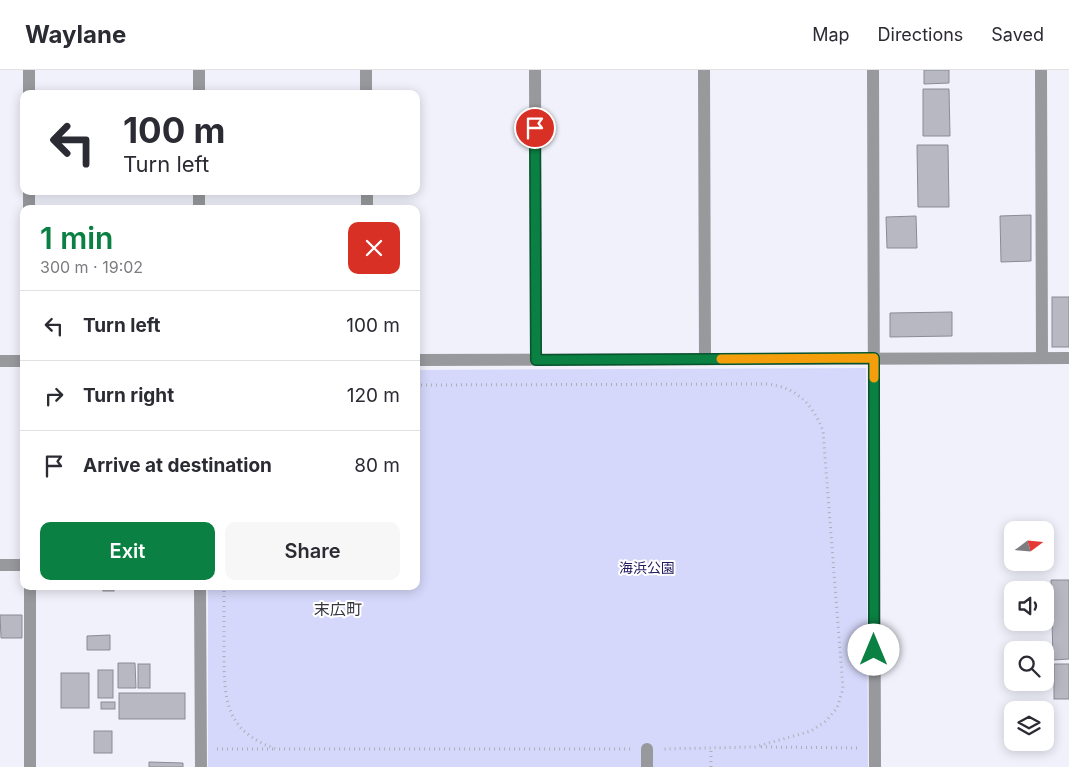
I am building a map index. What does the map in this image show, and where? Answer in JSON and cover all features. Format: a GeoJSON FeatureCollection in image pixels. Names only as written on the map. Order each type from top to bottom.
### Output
{"type":"FeatureCollection","features":[{"type":"Feature","properties":{"kind":"street"},"geometry":{"type":"LineString","coordinates":[[29,70],[29,90]]}},
{"type":"Feature","properties":{"kind":"street"},"geometry":{"type":"LineString","coordinates":[[198,70],[199,90]]}},
{"type":"Feature","properties":{"kind":"street"},"geometry":{"type":"LineString","coordinates":[[366,70],[366,90]]}},
{"type":"Feature","properties":{"kind":"street"},"geometry":{"type":"LineString","coordinates":[[535,70],[536,360]]}},
{"type":"Feature","properties":{"kind":"street"},"geometry":{"type":"LineString","coordinates":[[704,70],[705,359]]}},
{"type":"Feature","properties":{"kind":"street"},"geometry":{"type":"LineString","coordinates":[[873,70],[875,767]]}},
{"type":"Feature","properties":{"kind":"street"},"geometry":{"type":"LineString","coordinates":[[1041,70],[1042,358]]}},
{"type":"Feature","properties":{"kind":"street"},"geometry":{"type":"LineString","coordinates":[[420,360],[1069,358]]}},
{"type":"Feature","properties":{"kind":"street"},"geometry":{"type":"LineString","coordinates":[[0,361],[20,361]]}},
{"type":"Feature","properties":{"kind":"street"},"geometry":{"type":"LineString","coordinates":[[0,565],[20,565]]}},
{"type":"Feature","properties":{"kind":"street"},"geometry":{"type":"LineString","coordinates":[[30,590],[30,767]]}},
{"type":"Feature","properties":{"kind":"street"},"geometry":{"type":"LineString","coordinates":[[200,590],[200,767]]}},
{"type":"Feature","properties":{"kind":"street"},"geometry":{"type":"LineString","coordinates":[[647,749],[647,767]]}},
{"type":"Feature","properties":{"kind":"path"},"geometry":{"type":"LineString","coordinates":[[420,385],[766,384],[787,388],[806,401],[819,419],[823,431],[843,688],[837,708],[820,727],[755,747]]}},
{"type":"Feature","properties":{"kind":"path"},"geometry":{"type":"LineString","coordinates":[[224,590],[226,701],[234,720],[250,736],[261,744],[276,749]]}},
{"type":"Feature","properties":{"kind":"path"},"geometry":{"type":"LineString","coordinates":[[201,748],[874,748]]}},
{"type":"Feature","properties":{"kind":"path"},"geometry":{"type":"LineString","coordinates":[[711,748],[711,767]]}},
{"type":"Feature","properties":{"kind":"green space","name":"海浜公園"},"geometry":{"type":"Polygon","coordinates":[[[866,368],[868,767],[208,767],[208,590],[420,590],[420,370],[866,368]]]}},
{"type":"Feature","properties":{"kind":"building"},"geometry":{"type":"Polygon","coordinates":[[[924,70],[949,70],[949,83],[924,84],[924,70]]]}},
{"type":"Feature","properties":{"kind":"building"},"geometry":{"type":"Polygon","coordinates":[[[923,89],[949,89],[950,136],[923,136],[923,89]]]}},
{"type":"Feature","properties":{"kind":"building"},"geometry":{"type":"Polygon","coordinates":[[[917,145],[948,145],[949,207],[918,207],[917,145]]]}},
{"type":"Feature","properties":{"kind":"building"},"geometry":{"type":"Polygon","coordinates":[[[1031,215],[1031,261],[1001,262],[1000,216],[1031,215]]]}},
{"type":"Feature","properties":{"kind":"building"},"geometry":{"type":"Polygon","coordinates":[[[916,216],[917,248],[887,248],[886,217],[916,216]]]}},
{"type":"Feature","properties":{"kind":"building"},"geometry":{"type":"Polygon","coordinates":[[[1052,297],[1069,297],[1069,347],[1052,347],[1052,297]]]}},
{"type":"Feature","properties":{"kind":"building"},"geometry":{"type":"Polygon","coordinates":[[[952,312],[952,336],[890,337],[890,313],[952,312]]]}},
{"type":"Feature","properties":{"kind":"building"},"geometry":{"type":"Polygon","coordinates":[[[1069,580],[1069,659],[1054,660],[1052,631],[1054,631],[1054,581],[1051,581],[1069,580]]]}},
{"type":"Feature","properties":{"kind":"building"},"geometry":{"type":"Polygon","coordinates":[[[0,615],[22,615],[22,638],[1,638],[0,615]]]}},
{"type":"Feature","properties":{"kind":"building"},"geometry":{"type":"Polygon","coordinates":[[[110,635],[110,650],[87,650],[87,636],[110,635]]]}},
{"type":"Feature","properties":{"kind":"building"},"geometry":{"type":"Polygon","coordinates":[[[118,663],[135,663],[136,688],[118,688],[118,663]]]}},
{"type":"Feature","properties":{"kind":"building"},"geometry":{"type":"Polygon","coordinates":[[[138,664],[150,664],[150,688],[138,688],[138,664]]]}},
{"type":"Feature","properties":{"kind":"building"},"geometry":{"type":"Polygon","coordinates":[[[1054,664],[1069,664],[1069,699],[1054,699],[1054,664]]]}},
{"type":"Feature","properties":{"kind":"building"},"geometry":{"type":"Polygon","coordinates":[[[98,670],[113,670],[113,698],[98,698],[98,670]]]}},
{"type":"Feature","properties":{"kind":"building"},"geometry":{"type":"Polygon","coordinates":[[[61,673],[89,673],[89,708],[61,708],[61,673]]]}},
{"type":"Feature","properties":{"kind":"building"},"geometry":{"type":"Polygon","coordinates":[[[119,693],[185,693],[185,719],[119,719],[119,693]]]}},
{"type":"Feature","properties":{"kind":"building"},"geometry":{"type":"Polygon","coordinates":[[[101,702],[115,702],[115,709],[101,709],[101,702]]]}},
{"type":"Feature","properties":{"kind":"building"},"geometry":{"type":"Polygon","coordinates":[[[94,731],[112,731],[112,753],[94,753],[94,731]]]}},
{"type":"Feature","properties":{"kind":"building"},"geometry":{"type":"Polygon","coordinates":[[[149,762],[183,763],[183,767],[149,767],[149,762]]]}},
{"type":"Feature","properties":{"kind":"slow traffic"},"geometry":{"type":"LineString","coordinates":[[721,359],[874,358],[874,378]]}},
{"type":"Feature","properties":{"kind":"district","name":"末広町"},"geometry":{"type":"Point","coordinates":[338,609]}},
{"type":"Feature","properties":{"kind":"route"},"geometry":{"type":"LineString","coordinates":[[535,128],[536,360],[874,358],[874,650]]}}]}
